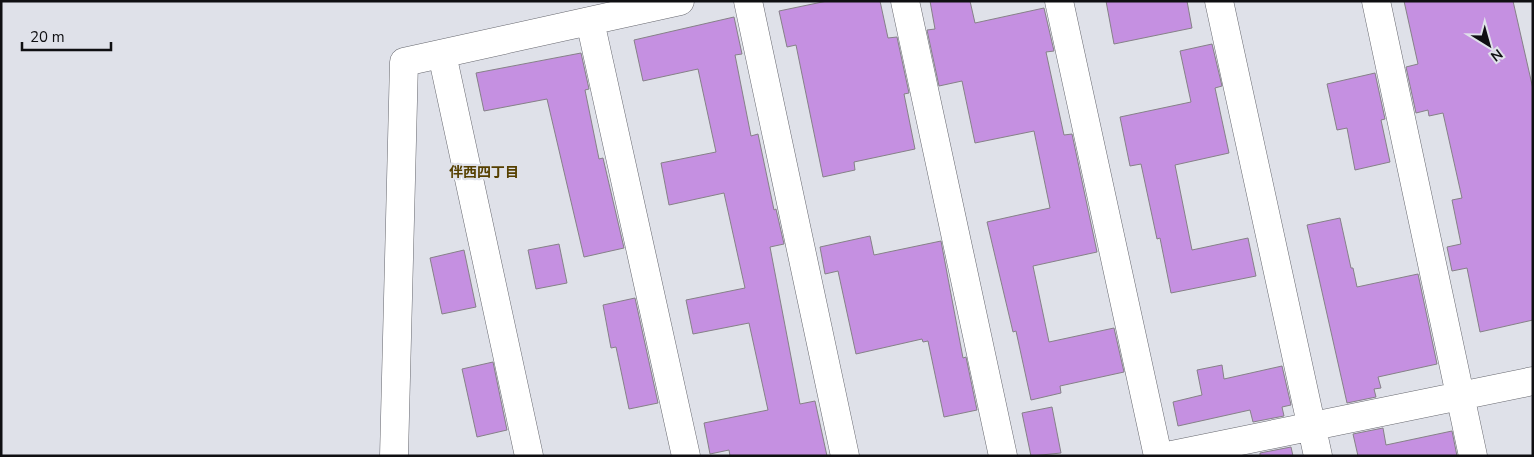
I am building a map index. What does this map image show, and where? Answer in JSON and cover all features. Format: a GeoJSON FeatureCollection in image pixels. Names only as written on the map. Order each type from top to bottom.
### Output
{"type":"FeatureCollection","features":[{"type":"Feature","properties":{"kind":"street"},"geometry":{"type":"LineString","coordinates":[[394,456],[404,62],[680,1]]}},
{"type":"Feature","properties":{"kind":"street"},"geometry":{"type":"LineString","coordinates":[[748,1],[845,456]]}},
{"type":"Feature","properties":{"kind":"street"},"geometry":{"type":"LineString","coordinates":[[905,1],[1003,456]]}},
{"type":"Feature","properties":{"kind":"street"},"geometry":{"type":"LineString","coordinates":[[1059,1],[1158,456]]}},
{"type":"Feature","properties":{"kind":"street"},"geometry":{"type":"LineString","coordinates":[[1219,1],[1318,456]]}},
{"type":"Feature","properties":{"kind":"street"},"geometry":{"type":"LineString","coordinates":[[1376,1],[1473,456]]}},
{"type":"Feature","properties":{"kind":"street"},"geometry":{"type":"LineString","coordinates":[[590,21],[686,456]]}},
{"type":"Feature","properties":{"kind":"street"},"geometry":{"type":"LineString","coordinates":[[442,54],[529,456]]}},
{"type":"Feature","properties":{"kind":"street"},"geometry":{"type":"LineString","coordinates":[[1167,456],[1533,381]]}},
{"type":"Feature","properties":{"kind":"building"},"geometry":{"type":"Polygon","coordinates":[[[827,1],[880,1],[888,38],[897,37],[909,93],[904,94],[915,149],[854,162],[855,170],[823,177],[796,45],[787,47],[779,11],[827,1]]]}},
{"type":"Feature","properties":{"kind":"building"},"geometry":{"type":"Polygon","coordinates":[[[930,1],[970,1],[975,23],[1044,8],[1054,51],[1046,52],[1064,135],[1072,134],[1097,252],[1033,266],[1049,342],[1114,328],[1124,372],[1060,386],[1061,393],[1031,400],[1016,331],[1013,332],[987,222],[1050,208],[1034,131],[975,143],[962,81],[939,86],[927,30],[935,29],[930,1]]]}},
{"type":"Feature","properties":{"kind":"building"},"geometry":{"type":"Polygon","coordinates":[[[1106,1],[1187,1],[1192,28],[1114,44],[1106,1]]]}},
{"type":"Feature","properties":{"kind":"building"},"geometry":{"type":"Polygon","coordinates":[[[1404,1],[1513,1],[1533,89],[1533,320],[1480,332],[1467,268],[1452,271],[1447,247],[1461,244],[1452,200],[1462,198],[1443,113],[1429,116],[1428,110],[1416,113],[1406,67],[1418,64],[1404,1]]]}},
{"type":"Feature","properties":{"kind":"building"},"geometry":{"type":"Polygon","coordinates":[[[734,17],[742,54],[735,55],[751,136],[758,134],[774,210],[776,209],[784,244],[770,247],[800,404],[815,401],[827,456],[730,456],[729,450],[710,454],[704,423],[768,410],[749,323],[693,334],[686,300],[745,288],[724,193],[669,205],[661,163],[716,152],[698,69],[643,81],[634,40],[734,17]]]}},
{"type":"Feature","properties":{"kind":"building"},"geometry":{"type":"Polygon","coordinates":[[[1212,44],[1222,86],[1215,88],[1229,153],[1175,165],[1192,250],[1248,238],[1256,276],[1171,293],[1160,238],[1157,239],[1141,164],[1130,166],[1120,117],[1191,102],[1180,51],[1212,44]]]}},
{"type":"Feature","properties":{"kind":"building"},"geometry":{"type":"Polygon","coordinates":[[[581,53],[589,89],[585,90],[599,159],[603,158],[624,248],[584,257],[547,99],[484,111],[476,73],[581,53]]]}},
{"type":"Feature","properties":{"kind":"building"},"geometry":{"type":"Polygon","coordinates":[[[1375,73],[1385,119],[1381,120],[1390,162],[1355,170],[1347,128],[1337,130],[1327,84],[1375,73]]]}},
{"type":"Feature","properties":{"kind":"building"},"geometry":{"type":"Polygon","coordinates":[[[1340,218],[1357,287],[1418,274],[1437,364],[1378,377],[1381,388],[1374,389],[1376,397],[1347,403],[1307,225],[1340,218]]]}},
{"type":"Feature","properties":{"kind":"building"},"geometry":{"type":"Polygon","coordinates":[[[870,236],[874,255],[941,241],[963,358],[966,357],[977,410],[944,417],[928,341],[923,342],[922,339],[856,354],[838,271],[825,274],[820,247],[870,236]]]}},
{"type":"Feature","properties":{"kind":"building"},"geometry":{"type":"Polygon","coordinates":[[[559,244],[567,283],[536,289],[528,250],[559,244]]]}},
{"type":"Feature","properties":{"kind":"building"},"geometry":{"type":"Polygon","coordinates":[[[464,250],[476,307],[442,314],[430,258],[464,250]]]}},
{"type":"Feature","properties":{"kind":"building"},"geometry":{"type":"Polygon","coordinates":[[[635,298],[658,403],[629,409],[616,347],[611,348],[603,305],[635,298]]]}},
{"type":"Feature","properties":{"kind":"building"},"geometry":{"type":"Polygon","coordinates":[[[493,362],[507,430],[477,437],[462,369],[493,362]]]}},
{"type":"Feature","properties":{"kind":"building"},"geometry":{"type":"Polygon","coordinates":[[[1222,365],[1224,379],[1282,366],[1291,405],[1282,407],[1284,416],[1253,422],[1250,410],[1178,426],[1173,402],[1202,395],[1197,370],[1222,365]]]}},
{"type":"Feature","properties":{"kind":"building"},"geometry":{"type":"Polygon","coordinates":[[[1052,407],[1061,453],[1031,456],[1022,413],[1052,407]]]}},
{"type":"Feature","properties":{"kind":"building"},"geometry":{"type":"Polygon","coordinates":[[[1383,428],[1386,445],[1452,431],[1457,456],[1358,456],[1353,434],[1383,428]]]}},
{"type":"Feature","properties":{"kind":"building"},"geometry":{"type":"Polygon","coordinates":[[[1291,447],[1293,456],[1260,456],[1260,453],[1291,447]]]}},
{"type":"Feature","properties":{"kind":"district","name":"伴西四丁目"},"geometry":{"type":"Point","coordinates":[484,172]}}]}
